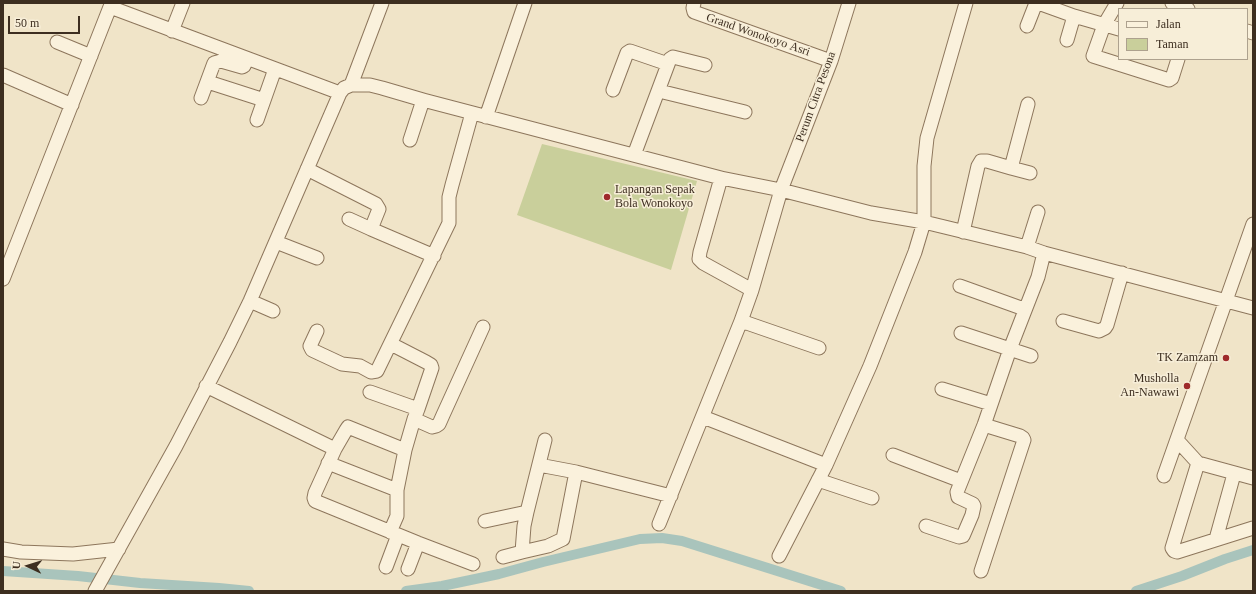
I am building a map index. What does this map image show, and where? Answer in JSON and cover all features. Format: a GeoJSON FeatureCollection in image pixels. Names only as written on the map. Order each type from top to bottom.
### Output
{"type":"FeatureCollection","features":[{"type":"Feature","properties":{"kind":"street"},"geometry":{"type":"LineString","coordinates":[[172,31],[183,3]]}},
{"type":"Feature","properties":{"kind":"street"},"geometry":{"type":"LineString","coordinates":[[351,85],[382,3]]}},
{"type":"Feature","properties":{"kind":"street"},"geometry":{"type":"LineString","coordinates":[[486,117],[525,3]]}},
{"type":"Feature","properties":{"kind":"street","name":"Grand Wonokoyo Asri"},"geometry":{"type":"LineString","coordinates":[[694,3],[694,12],[831,61]]}},
{"type":"Feature","properties":{"kind":"street","name":"Perum Citra Pesona"},"geometry":{"type":"LineString","coordinates":[[659,524],[741,321],[752,290],[781,190],[831,61],[850,3]]}},
{"type":"Feature","properties":{"kind":"street"},"geometry":{"type":"LineString","coordinates":[[779,556],[826,465],[870,366],[915,252],[924,222],[924,166],[927,138],[966,3]]}},
{"type":"Feature","properties":{"kind":"street"},"geometry":{"type":"LineString","coordinates":[[1027,26],[1037,3],[1118,30]]}},
{"type":"Feature","properties":{"kind":"street"},"geometry":{"type":"LineString","coordinates":[[1117,3],[1104,25],[1093,56],[1169,80],[1172,78],[1178,60]]}},
{"type":"Feature","properties":{"kind":"street"},"geometry":{"type":"LineString","coordinates":[[1172,3],[1185,8]]}},
{"type":"Feature","properties":{"kind":"street"},"geometry":{"type":"LineString","coordinates":[[4,272],[111,5],[172,31],[340,93]]}},
{"type":"Feature","properties":{"kind":"street"},"geometry":{"type":"LineString","coordinates":[[1067,40],[1074,16]]}},
{"type":"Feature","properties":{"kind":"street"},"geometry":{"type":"LineString","coordinates":[[57,42],[91,56]]}},
{"type":"Feature","properties":{"kind":"street"},"geometry":{"type":"LineString","coordinates":[[613,90],[626,53],[630,51],[668,64]]}},
{"type":"Feature","properties":{"kind":"street"},"geometry":{"type":"LineString","coordinates":[[634,155],[670,59],[672,58],[705,65]]}},
{"type":"Feature","properties":{"kind":"street"},"geometry":{"type":"LineString","coordinates":[[201,98],[214,63],[221,61],[244,66],[247,59]]}},
{"type":"Feature","properties":{"kind":"street"},"geometry":{"type":"LineString","coordinates":[[257,120],[275,69]]}},
{"type":"Feature","properties":{"kind":"street"},"geometry":{"type":"LineString","coordinates":[[3,75],[72,105]]}},
{"type":"Feature","properties":{"kind":"street"},"geometry":{"type":"LineString","coordinates":[[208,82],[264,100]]}},
{"type":"Feature","properties":{"kind":"street"},"geometry":{"type":"LineString","coordinates":[[98,586],[176,446],[230,342],[250,301],[340,93],[344,88],[351,85],[370,85],[486,117],[721,178],[781,190],[871,213],[924,222],[1027,247],[1044,253],[1253,308]]}},
{"type":"Feature","properties":{"kind":"street"},"geometry":{"type":"LineString","coordinates":[[659,91],[745,112]]}},
{"type":"Feature","properties":{"kind":"street"},"geometry":{"type":"LineString","coordinates":[[410,140],[423,100]]}},
{"type":"Feature","properties":{"kind":"street"},"geometry":{"type":"LineString","coordinates":[[1011,168],[1028,104]]}},
{"type":"Feature","properties":{"kind":"street"},"geometry":{"type":"LineString","coordinates":[[317,331],[310,348],[342,364],[360,366],[374,373],[377,371],[450,223],[449,197],[472,113]]}},
{"type":"Feature","properties":{"kind":"street"},"geometry":{"type":"LineString","coordinates":[[962,232],[978,166],[981,161],[987,161],[1030,173]]}},
{"type":"Feature","properties":{"kind":"street"},"geometry":{"type":"LineString","coordinates":[[307,169],[376,204],[379,209],[371,228]]}},
{"type":"Feature","properties":{"kind":"street"},"geometry":{"type":"LineString","coordinates":[[721,178],[699,259],[703,263],[752,290]]}},
{"type":"Feature","properties":{"kind":"street"},"geometry":{"type":"LineString","coordinates":[[1027,247],[1038,212]]}},
{"type":"Feature","properties":{"kind":"street"},"geometry":{"type":"LineString","coordinates":[[349,219],[434,256]]}},
{"type":"Feature","properties":{"kind":"street"},"geometry":{"type":"LineString","coordinates":[[1164,476],[1253,224]]}},
{"type":"Feature","properties":{"kind":"street"},"geometry":{"type":"LineString","coordinates":[[276,242],[317,258]]}},
{"type":"Feature","properties":{"kind":"street"},"geometry":{"type":"LineString","coordinates":[[926,526],[955,536],[964,536],[974,506],[957,495],[984,425],[1024,309],[1038,277],[1044,253]]}},
{"type":"Feature","properties":{"kind":"street"},"geometry":{"type":"LineString","coordinates":[[1063,322],[1099,331],[1104,328],[1107,325],[1122,273]]}},
{"type":"Feature","properties":{"kind":"street"},"geometry":{"type":"LineString","coordinates":[[960,286],[1024,309]]}},
{"type":"Feature","properties":{"kind":"street"},"geometry":{"type":"LineString","coordinates":[[250,301],[273,311]]}},
{"type":"Feature","properties":{"kind":"street"},"geometry":{"type":"LineString","coordinates":[[741,321],[819,348]]}},
{"type":"Feature","properties":{"kind":"street"},"geometry":{"type":"LineString","coordinates":[[370,392],[416,414],[432,426],[439,424],[483,327]]}},
{"type":"Feature","properties":{"kind":"street"},"geometry":{"type":"LineString","coordinates":[[961,333],[1031,356]]}},
{"type":"Feature","properties":{"kind":"street"},"geometry":{"type":"LineString","coordinates":[[386,567],[397,516],[397,490],[405,450],[432,368],[431,365],[426,362],[390,347]]}},
{"type":"Feature","properties":{"kind":"street"},"geometry":{"type":"LineString","coordinates":[[206,386],[335,449]]}},
{"type":"Feature","properties":{"kind":"street"},"geometry":{"type":"LineString","coordinates":[[942,388],[991,404]]}},
{"type":"Feature","properties":{"kind":"street"},"geometry":{"type":"LineString","coordinates":[[703,417],[826,465]]}},
{"type":"Feature","properties":{"kind":"street"},"geometry":{"type":"LineString","coordinates":[[981,572],[1024,440],[1020,436],[984,425]]}},
{"type":"Feature","properties":{"kind":"street"},"geometry":{"type":"LineString","coordinates":[[405,450],[348,427],[328,463],[314,498],[316,501],[473,564]]}},
{"type":"Feature","properties":{"kind":"street"},"geometry":{"type":"LineString","coordinates":[[522,552],[526,512],[545,440]]}},
{"type":"Feature","properties":{"kind":"street"},"geometry":{"type":"LineString","coordinates":[[1177,440],[1198,463],[1253,478]]}},
{"type":"Feature","properties":{"kind":"street"},"geometry":{"type":"LineString","coordinates":[[893,455],[961,482]]}},
{"type":"Feature","properties":{"kind":"street"},"geometry":{"type":"LineString","coordinates":[[328,463],[397,490]]}},
{"type":"Feature","properties":{"kind":"street"},"geometry":{"type":"LineString","coordinates":[[1198,463],[1172,548],[1174,551],[1177,552],[1253,528]]}},
{"type":"Feature","properties":{"kind":"street"},"geometry":{"type":"LineString","coordinates":[[539,465],[576,472],[671,496]]}},
{"type":"Feature","properties":{"kind":"street"},"geometry":{"type":"LineString","coordinates":[[503,557],[548,546],[563,539],[576,472]]}},
{"type":"Feature","properties":{"kind":"street"},"geometry":{"type":"LineString","coordinates":[[1216,539],[1234,474]]}},
{"type":"Feature","properties":{"kind":"street"},"geometry":{"type":"LineString","coordinates":[[818,480],[872,498]]}},
{"type":"Feature","properties":{"kind":"street"},"geometry":{"type":"LineString","coordinates":[[484,521],[526,512]]}},
{"type":"Feature","properties":{"kind":"street"},"geometry":{"type":"LineString","coordinates":[[408,569],[418,543]]}},
{"type":"Feature","properties":{"kind":"street"},"geometry":{"type":"LineString","coordinates":[[3,550],[73,554],[116,553]]}},
{"type":"Feature","properties":{"kind":"green space","name":"Lapangan Sepak Bola Wonokoyo"},"geometry":{"type":"Polygon","coordinates":[[[542,144],[697,181],[671,270],[517,215],[542,144]]]}},
{"type":"Feature","properties":{"kind":"waterway"},"geometry":{"type":"LineString","coordinates":[[406,591],[442,586],[499,574],[640,539],[662,538],[682,541],[841,591]]}},
{"type":"Feature","properties":{"kind":"waterway"},"geometry":{"type":"LineString","coordinates":[[1136,591],[1253,550]]}},
{"type":"Feature","properties":{"kind":"waterway"},"geometry":{"type":"LineString","coordinates":[[3,571],[249,591]]}},
{"type":"Feature","properties":{"kind":"place","name":"Lapangan Sepak Bola Wonokoyo"},"geometry":{"type":"Point","coordinates":[607,197]}},
{"type":"Feature","properties":{"kind":"place","name":"TK Zamzam"},"geometry":{"type":"Point","coordinates":[1226,358]}},
{"type":"Feature","properties":{"kind":"place","name":"Musholla An-Nawawi"},"geometry":{"type":"Point","coordinates":[1187,386]}}]}
